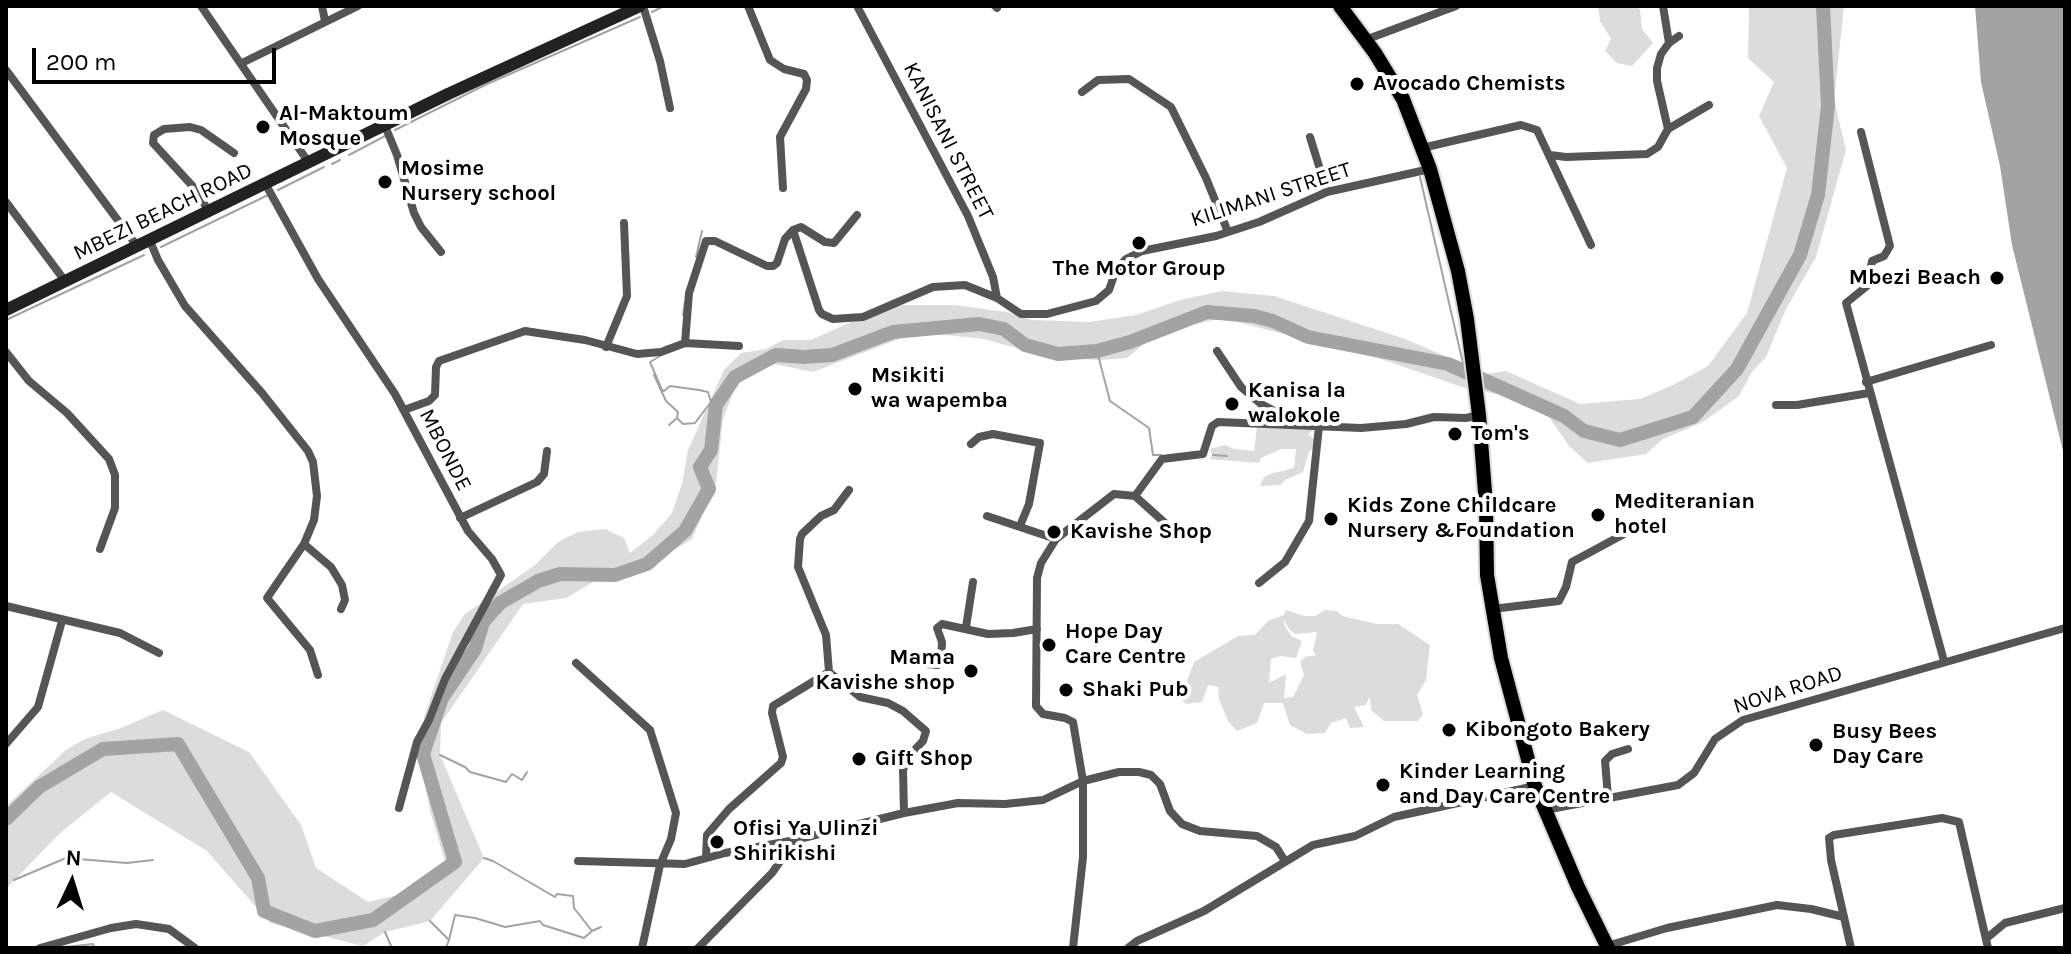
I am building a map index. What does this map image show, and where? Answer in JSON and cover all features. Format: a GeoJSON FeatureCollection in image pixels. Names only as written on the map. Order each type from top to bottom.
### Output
{"type":"FeatureCollection","features":[{"type":"Feature","properties":{"kind":"main road","name":"MBEZI BEACH ROAD"},"geometry":{"type":"LineString","coordinates":[[7,308],[484,77],[641,6]]}},
{"type":"Feature","properties":{"kind":"main road"},"geometry":{"type":"LineString","coordinates":[[1340,6],[1403,99],[1430,169],[1458,271],[1477,394],[1486,505],[1487,575],[1501,658],[1535,786],[1608,947]]}},
{"type":"Feature","properties":{"kind":"street"},"geometry":{"type":"LineString","coordinates":[[201,6],[309,163]]}},
{"type":"Feature","properties":{"kind":"street"},"geometry":{"type":"LineString","coordinates":[[322,6],[325,21]]}},
{"type":"Feature","properties":{"kind":"street"},"geometry":{"type":"LineString","coordinates":[[242,63],[358,6]]}},
{"type":"Feature","properties":{"kind":"street"},"geometry":{"type":"LineString","coordinates":[[641,6],[660,61],[670,108]]}},
{"type":"Feature","properties":{"kind":"street"},"geometry":{"type":"LineString","coordinates":[[748,6],[770,60],[784,69],[804,74],[807,80],[806,89],[780,137],[783,188]]}},
{"type":"Feature","properties":{"kind":"street","name":"KANISANI STREET"},"geometry":{"type":"LineString","coordinates":[[857,6],[973,227],[993,277],[997,298]]}},
{"type":"Feature","properties":{"kind":"street"},"geometry":{"type":"LineString","coordinates":[[1365,40],[1456,6]]}},
{"type":"Feature","properties":{"kind":"street"},"geometry":{"type":"LineString","coordinates":[[1663,6],[1669,43]]}},
{"type":"Feature","properties":{"kind":"street"},"geometry":{"type":"LineString","coordinates":[[1668,129],[1657,81],[1661,54],[1679,36]]}},
{"type":"Feature","properties":{"kind":"street"},"geometry":{"type":"LineString","coordinates":[[6,70],[137,246]]}},
{"type":"Feature","properties":{"kind":"street"},"geometry":{"type":"LineString","coordinates":[[1082,92],[1098,80],[1129,79],[1171,107],[1228,232]]}},
{"type":"Feature","properties":{"kind":"street"},"geometry":{"type":"LineString","coordinates":[[1550,155],[1647,154],[1658,147],[1668,129],[1709,105]]}},
{"type":"Feature","properties":{"kind":"street"},"geometry":{"type":"LineString","coordinates":[[1422,148],[1521,125],[1537,130],[1591,245]]}},
{"type":"Feature","properties":{"kind":"street"},"geometry":{"type":"LineString","coordinates":[[385,126],[414,213],[441,252]]}},
{"type":"Feature","properties":{"kind":"street"},"geometry":{"type":"LineString","coordinates":[[208,211],[198,192],[153,143],[154,135],[164,129],[190,127],[201,130],[234,153]]}},
{"type":"Feature","properties":{"kind":"street"},"geometry":{"type":"LineString","coordinates":[[1861,132],[1890,246],[1884,256],[1872,261],[1867,286],[1846,303],[1944,661]]}},
{"type":"Feature","properties":{"kind":"street"},"geometry":{"type":"LineString","coordinates":[[1310,137],[1327,192]]}},
{"type":"Feature","properties":{"kind":"street","name":"KILIMANI STREET"},"geometry":{"type":"LineString","coordinates":[[793,230],[819,310],[833,319],[863,317],[933,287],[965,285],[997,298],[1021,314],[1047,314],[1096,301],[1109,290],[1116,270],[1126,259],[1142,251],[1228,232],[1327,192],[1430,169]]}},
{"type":"Feature","properties":{"kind":"street","name":"MBONDE"},"geometry":{"type":"LineString","coordinates":[[266,185],[318,279],[404,410],[460,518],[500,570],[501,575],[445,679],[411,755],[399,808]]}},
{"type":"Feature","properties":{"kind":"street"},"geometry":{"type":"LineString","coordinates":[[6,202],[65,281]]}},
{"type":"Feature","properties":{"kind":"street"},"geometry":{"type":"LineString","coordinates":[[685,343],[689,293],[703,243],[715,241],[773,266],[777,263],[785,239],[793,230],[801,227],[831,243],[836,242],[857,215]]}},
{"type":"Feature","properties":{"kind":"street"},"geometry":{"type":"LineString","coordinates":[[606,347],[627,296],[624,223]]}},
{"type":"Feature","properties":{"kind":"street"},"geometry":{"type":"LineString","coordinates":[[150,241],[185,306],[233,358],[308,451],[313,462],[317,496],[314,520],[304,544],[268,594],[267,600],[310,650],[318,675]]}},
{"type":"Feature","properties":{"kind":"street"},"geometry":{"type":"LineString","coordinates":[[404,410],[429,401],[435,395],[439,361],[519,333],[535,332],[652,354],[685,343],[739,346]]}},
{"type":"Feature","properties":{"kind":"street"},"geometry":{"type":"LineString","coordinates":[[1866,382],[1991,345]]}},
{"type":"Feature","properties":{"kind":"street"},"geometry":{"type":"LineString","coordinates":[[1217,351],[1241,387],[1261,404],[1298,423]]}},
{"type":"Feature","properties":{"kind":"street"},"geometry":{"type":"LineString","coordinates":[[6,352],[29,381],[77,423],[109,459],[115,475],[115,508],[100,549]]}},
{"type":"Feature","properties":{"kind":"street"},"geometry":{"type":"LineString","coordinates":[[1776,405],[1797,405],[1869,393]]}},
{"type":"Feature","properties":{"kind":"street"},"geometry":{"type":"LineString","coordinates":[[1135,496],[1162,459],[1203,454],[1214,423],[1298,423],[1361,428],[1406,424],[1434,417],[1466,418],[1479,415]]}},
{"type":"Feature","properties":{"kind":"street"},"geometry":{"type":"LineString","coordinates":[[1259,583],[1285,562],[1309,521],[1319,426]]}},
{"type":"Feature","properties":{"kind":"street"},"geometry":{"type":"LineString","coordinates":[[971,444],[979,437],[993,434],[1040,443],[1029,504],[1020,526]]}},
{"type":"Feature","properties":{"kind":"street"},"geometry":{"type":"LineString","coordinates":[[460,518],[537,482],[544,474],[547,451]]}},
{"type":"Feature","properties":{"kind":"street"},"geometry":{"type":"LineString","coordinates":[[829,672],[826,635],[798,567],[800,539],[821,516],[834,510],[849,490]]}},
{"type":"Feature","properties":{"kind":"street"},"geometry":{"type":"LineString","coordinates":[[1073,948],[1083,857],[1083,781],[1073,722],[1043,714],[1036,706],[1037,578],[1041,563],[1056,539],[1114,494],[1135,496],[1165,523]]}},
{"type":"Feature","properties":{"kind":"street"},"geometry":{"type":"LineString","coordinates":[[987,516],[1056,539]]}},
{"type":"Feature","properties":{"kind":"street"},"geometry":{"type":"LineString","coordinates":[[1491,609],[1559,601],[1572,562],[1624,534]]}},
{"type":"Feature","properties":{"kind":"street"},"geometry":{"type":"LineString","coordinates":[[304,544],[331,567],[342,585],[345,600],[341,609]]}},
{"type":"Feature","properties":{"kind":"street"},"geometry":{"type":"LineString","coordinates":[[966,627],[973,582]]}},
{"type":"Feature","properties":{"kind":"street"},"geometry":{"type":"LineString","coordinates":[[6,606],[120,633],[159,653]]}},
{"type":"Feature","properties":{"kind":"street"},"geometry":{"type":"LineString","coordinates":[[6,744],[38,707],[62,621]]}},
{"type":"Feature","properties":{"kind":"street"},"geometry":{"type":"LineString","coordinates":[[926,664],[938,665],[941,662],[942,642],[937,628],[942,624],[988,634],[1037,629]]}},
{"type":"Feature","properties":{"kind":"street","name":"NOVA ROAD"},"geometry":{"type":"LineString","coordinates":[[1544,810],[1678,785],[1687,780],[1715,739],[1743,720],[2065,628]]}},
{"type":"Feature","properties":{"kind":"street"},"geometry":{"type":"LineString","coordinates":[[576,663],[650,730],[676,813],[671,839],[660,865],[642,948]]}},
{"type":"Feature","properties":{"kind":"street"},"geometry":{"type":"LineString","coordinates":[[829,672],[854,694],[888,703],[903,711],[926,731],[923,741],[908,757],[903,770],[904,813]]}},
{"type":"Feature","properties":{"kind":"street"},"geometry":{"type":"LineString","coordinates":[[706,858],[707,835],[729,809],[781,763],[783,757],[773,706],[829,672]]}},
{"type":"Feature","properties":{"kind":"street"},"geometry":{"type":"LineString","coordinates":[[1608,797],[1605,761],[1612,754],[1628,749]]}},
{"type":"Feature","properties":{"kind":"street"},"geometry":{"type":"LineString","coordinates":[[578,861],[685,864],[958,803],[1005,804],[1043,800],[1083,781],[1119,772],[1139,772],[1151,775],[1160,784],[1170,811],[1182,824],[1200,831],[1257,836],[1276,847],[1285,861]]}},
{"type":"Feature","properties":{"kind":"street"},"geometry":{"type":"LineString","coordinates":[[1128,948],[1204,911],[1313,845],[1355,836],[1394,817],[1535,786]]}},
{"type":"Feature","properties":{"kind":"street"},"geometry":{"type":"LineString","coordinates":[[1851,948],[1829,838],[1869,829],[1950,819],[1959,822],[1962,830],[1988,943]]}},
{"type":"Feature","properties":{"kind":"street"},"geometry":{"type":"LineString","coordinates":[[698,948],[772,873],[795,840]]}},
{"type":"Feature","properties":{"kind":"street"},"geometry":{"type":"LineString","coordinates":[[1608,947],[1667,928],[1777,905],[1844,917]]}},
{"type":"Feature","properties":{"kind":"street"},"geometry":{"type":"LineString","coordinates":[[1988,943],[2005,923],[2065,908]]}},
{"type":"Feature","properties":{"kind":"street"},"geometry":{"type":"LineString","coordinates":[[40,948],[136,924],[169,929],[195,948]]}},
{"type":"Feature","properties":{"kind":"shaded area"},"geometry":{"type":"Polygon","coordinates":[[[1598,6],[1637,6],[1640,10],[1642,29],[1653,43],[1632,66],[1617,63],[1605,51],[1611,39],[1600,21],[1598,6]]]}},
{"type":"Feature","properties":{"kind":"shaded area"},"geometry":{"type":"Polygon","coordinates":[[[1749,6],[1844,6],[1834,100],[1846,150],[1816,257],[1786,309],[1766,357],[1752,372],[1739,396],[1703,422],[1663,439],[1646,454],[1588,463],[1569,446],[1549,417],[1512,397],[1465,388],[1384,360],[1222,318],[1157,333],[1127,358],[1048,357],[984,339],[917,332],[813,372],[774,364],[746,371],[736,385],[723,419],[716,483],[692,539],[652,564],[595,581],[566,598],[523,604],[441,723],[440,755],[484,858],[430,921],[385,932],[363,946],[270,923],[207,851],[111,792],[60,833],[6,889],[6,806],[67,749],[85,739],[163,710],[249,752],[301,825],[316,868],[368,902],[411,892],[445,861],[430,811],[422,768],[424,717],[453,632],[465,614],[535,565],[558,542],[578,532],[605,529],[624,538],[630,553],[653,535],[672,513],[682,484],[688,450],[724,370],[741,353],[766,349],[783,340],[811,340],[898,305],[954,305],[1006,312],[1032,320],[1089,322],[1136,315],[1180,300],[1222,291],[1274,296],[1405,339],[1487,374],[1506,371],[1580,404],[1640,399],[1673,385],[1708,366],[1747,313],[1787,168],[1759,116],[1774,82],[1748,58],[1749,6]]]}},
{"type":"Feature","properties":{"kind":"shaded area"},"geometry":{"type":"Polygon","coordinates":[[[1975,6],[2065,6],[2065,459],[2012,245],[2000,166],[1981,82],[1975,6]]]}},
{"type":"Feature","properties":{"kind":"shaded area"},"geometry":{"type":"Polygon","coordinates":[[[1291,410],[1305,421],[1317,418],[1323,424],[1308,434],[1315,440],[1316,446],[1309,452],[1303,472],[1281,485],[1260,486],[1264,477],[1294,468],[1296,449],[1281,449],[1261,458],[1259,463],[1209,459],[1212,456],[1210,449],[1225,445],[1254,451],[1257,427],[1285,429],[1291,410]]]}},
{"type":"Feature","properties":{"kind":"shaded area"},"geometry":{"type":"Polygon","coordinates":[[[1286,610],[1304,616],[1315,616],[1325,610],[1337,611],[1342,616],[1377,624],[1398,624],[1430,645],[1426,680],[1417,695],[1423,714],[1418,721],[1384,721],[1371,710],[1370,696],[1366,705],[1354,707],[1364,727],[1350,728],[1346,718],[1331,723],[1325,733],[1307,734],[1290,725],[1283,703],[1264,703],[1257,723],[1237,731],[1228,721],[1219,699],[1218,687],[1208,685],[1202,702],[1186,704],[1178,696],[1183,692],[1194,662],[1238,636],[1255,635],[1268,621],[1284,615],[1286,610]],[[1284,619],[1291,636],[1302,641],[1296,658],[1280,656],[1271,659],[1269,683],[1286,674],[1284,698],[1293,697],[1304,675],[1300,662],[1305,657],[1316,655],[1313,651],[1317,632],[1295,634],[1284,619]]]}},
{"type":"Feature","properties":{"kind":"waterway"},"geometry":{"type":"LineString","coordinates":[[652,12],[664,6]]}},
{"type":"Feature","properties":{"kind":"waterway"},"geometry":{"type":"LineString","coordinates":[[6,819],[39,787],[103,749],[178,744],[258,878],[264,911],[315,931],[373,920],[455,862],[423,754],[442,698],[475,649],[483,622],[500,603],[538,581],[560,574],[615,575],[647,564],[685,531],[709,489],[700,467],[711,450],[716,405],[735,377],[776,355],[832,355],[893,332],[979,324],[1004,329],[1025,345],[1058,354],[1097,351],[1130,342],[1207,312],[1254,316],[1308,337],[1448,364],[1564,416],[1584,431],[1620,440],[1693,417],[1737,369],[1800,255],[1818,195],[1828,106],[1823,6]]}},
{"type":"Feature","properties":{"kind":"waterway"},"geometry":{"type":"LineString","coordinates":[[395,130],[487,84],[640,17]]}},
{"type":"Feature","properties":{"kind":"waterway"},"geometry":{"type":"LineString","coordinates":[[349,155],[387,135]]}},
{"type":"Feature","properties":{"kind":"waterway"},"geometry":{"type":"LineString","coordinates":[[332,164],[340,160]]}},
{"type":"Feature","properties":{"kind":"waterway"},"geometry":{"type":"LineString","coordinates":[[278,190],[324,167]]}},
{"type":"Feature","properties":{"kind":"waterway"},"geometry":{"type":"LineString","coordinates":[[1420,177],[1465,372]]}},
{"type":"Feature","properties":{"kind":"waterway"},"geometry":{"type":"LineString","coordinates":[[161,247],[268,195]]}},
{"type":"Feature","properties":{"kind":"waterway"},"geometry":{"type":"LineString","coordinates":[[696,257],[702,231]]}},
{"type":"Feature","properties":{"kind":"waterway"},"geometry":{"type":"LineString","coordinates":[[6,320],[144,255]]}},
{"type":"Feature","properties":{"kind":"waterway"},"geometry":{"type":"LineString","coordinates":[[683,315],[685,302]]}},
{"type":"Feature","properties":{"kind":"waterway"},"geometry":{"type":"LineString","coordinates":[[1097,351],[1110,401],[1149,428],[1153,455],[1161,455]]}},
{"type":"Feature","properties":{"kind":"waterway"},"geometry":{"type":"LineString","coordinates":[[660,356],[650,362],[662,390],[670,386],[708,392],[711,402]]}},
{"type":"Feature","properties":{"kind":"waterway"},"geometry":{"type":"LineString","coordinates":[[654,375],[666,401],[678,412],[677,418]]}},
{"type":"Feature","properties":{"kind":"waterway"},"geometry":{"type":"LineString","coordinates":[[669,425],[677,418],[683,424],[695,423],[711,402],[724,392]]}},
{"type":"Feature","properties":{"kind":"waterway"},"geometry":{"type":"LineString","coordinates":[[1213,455],[1227,456]]}},
{"type":"Feature","properties":{"kind":"waterway"},"geometry":{"type":"LineString","coordinates":[[440,755],[470,772],[506,782],[512,774],[522,780],[527,772]]}},
{"type":"Feature","properties":{"kind":"waterway"},"geometry":{"type":"LineString","coordinates":[[14,880],[66,858],[127,863],[153,860]]}},
{"type":"Feature","properties":{"kind":"waterway"},"geometry":{"type":"LineString","coordinates":[[484,858],[555,897],[557,894],[573,896],[574,908],[592,931],[601,927]]}},
{"type":"Feature","properties":{"kind":"waterway"},"geometry":{"type":"LineString","coordinates":[[449,940],[455,915],[505,927],[540,921],[543,925],[584,938],[592,931]]}},
{"type":"Feature","properties":{"kind":"waterway"},"geometry":{"type":"LineString","coordinates":[[430,921],[449,940],[446,948]]}},
{"type":"Feature","properties":{"kind":"waterway"},"geometry":{"type":"LineString","coordinates":[[385,932],[392,948]]}},
{"type":"Feature","properties":{"kind":"waterway"},"geometry":{"type":"LineString","coordinates":[[56,948],[93,944],[95,948]]}},
{"type":"Feature","properties":{"kind":"place","name":"Avocado Chemists"},"geometry":{"type":"Point","coordinates":[1357,84]}},
{"type":"Feature","properties":{"kind":"place","name":"Al-Maktoum Mosque"},"geometry":{"type":"Point","coordinates":[263,127]}},
{"type":"Feature","properties":{"kind":"place","name":"Mosime Nursery school"},"geometry":{"type":"Point","coordinates":[385,182]}},
{"type":"Feature","properties":{"kind":"place","name":"The Motor Group"},"geometry":{"type":"Point","coordinates":[1139,243]}},
{"type":"Feature","properties":{"kind":"place","name":"Mbezi Beach"},"geometry":{"type":"Point","coordinates":[1997,278]}},
{"type":"Feature","properties":{"kind":"place","name":"Msikiti wa wapemba"},"geometry":{"type":"Point","coordinates":[855,389]}},
{"type":"Feature","properties":{"kind":"place","name":"Kanisa la walokole"},"geometry":{"type":"Point","coordinates":[1232,404]}},
{"type":"Feature","properties":{"kind":"place","name":"Tom's"},"geometry":{"type":"Point","coordinates":[1455,434]}},
{"type":"Feature","properties":{"kind":"place","name":"Mediteranian hotel"},"geometry":{"type":"Point","coordinates":[1598,515]}},
{"type":"Feature","properties":{"kind":"place","name":"Kids Zone Childcare Nursery &Foundation"},"geometry":{"type":"Point","coordinates":[1331,519]}},
{"type":"Feature","properties":{"kind":"place","name":"Kavishe Shop"},"geometry":{"type":"Point","coordinates":[1054,532]}},
{"type":"Feature","properties":{"kind":"place","name":"Hope Day Care Centre"},"geometry":{"type":"Point","coordinates":[1049,645]}},
{"type":"Feature","properties":{"kind":"place","name":"Mama Kavishe shop"},"geometry":{"type":"Point","coordinates":[971,671]}},
{"type":"Feature","properties":{"kind":"place","name":"Shaki Pub"},"geometry":{"type":"Point","coordinates":[1066,690]}},
{"type":"Feature","properties":{"kind":"place","name":"Kibongoto Bakery"},"geometry":{"type":"Point","coordinates":[1449,730]}},
{"type":"Feature","properties":{"kind":"place","name":"Busy Bees Day Care"},"geometry":{"type":"Point","coordinates":[1816,745]}},
{"type":"Feature","properties":{"kind":"place","name":"Gift Shop"},"geometry":{"type":"Point","coordinates":[859,759]}},
{"type":"Feature","properties":{"kind":"place","name":"Kinder Learning and Day Care Centre"},"geometry":{"type":"Point","coordinates":[1383,785]}},
{"type":"Feature","properties":{"kind":"place","name":"Ofisi Ya Ulinzi Shirikishi"},"geometry":{"type":"Point","coordinates":[717,842]}}]}
